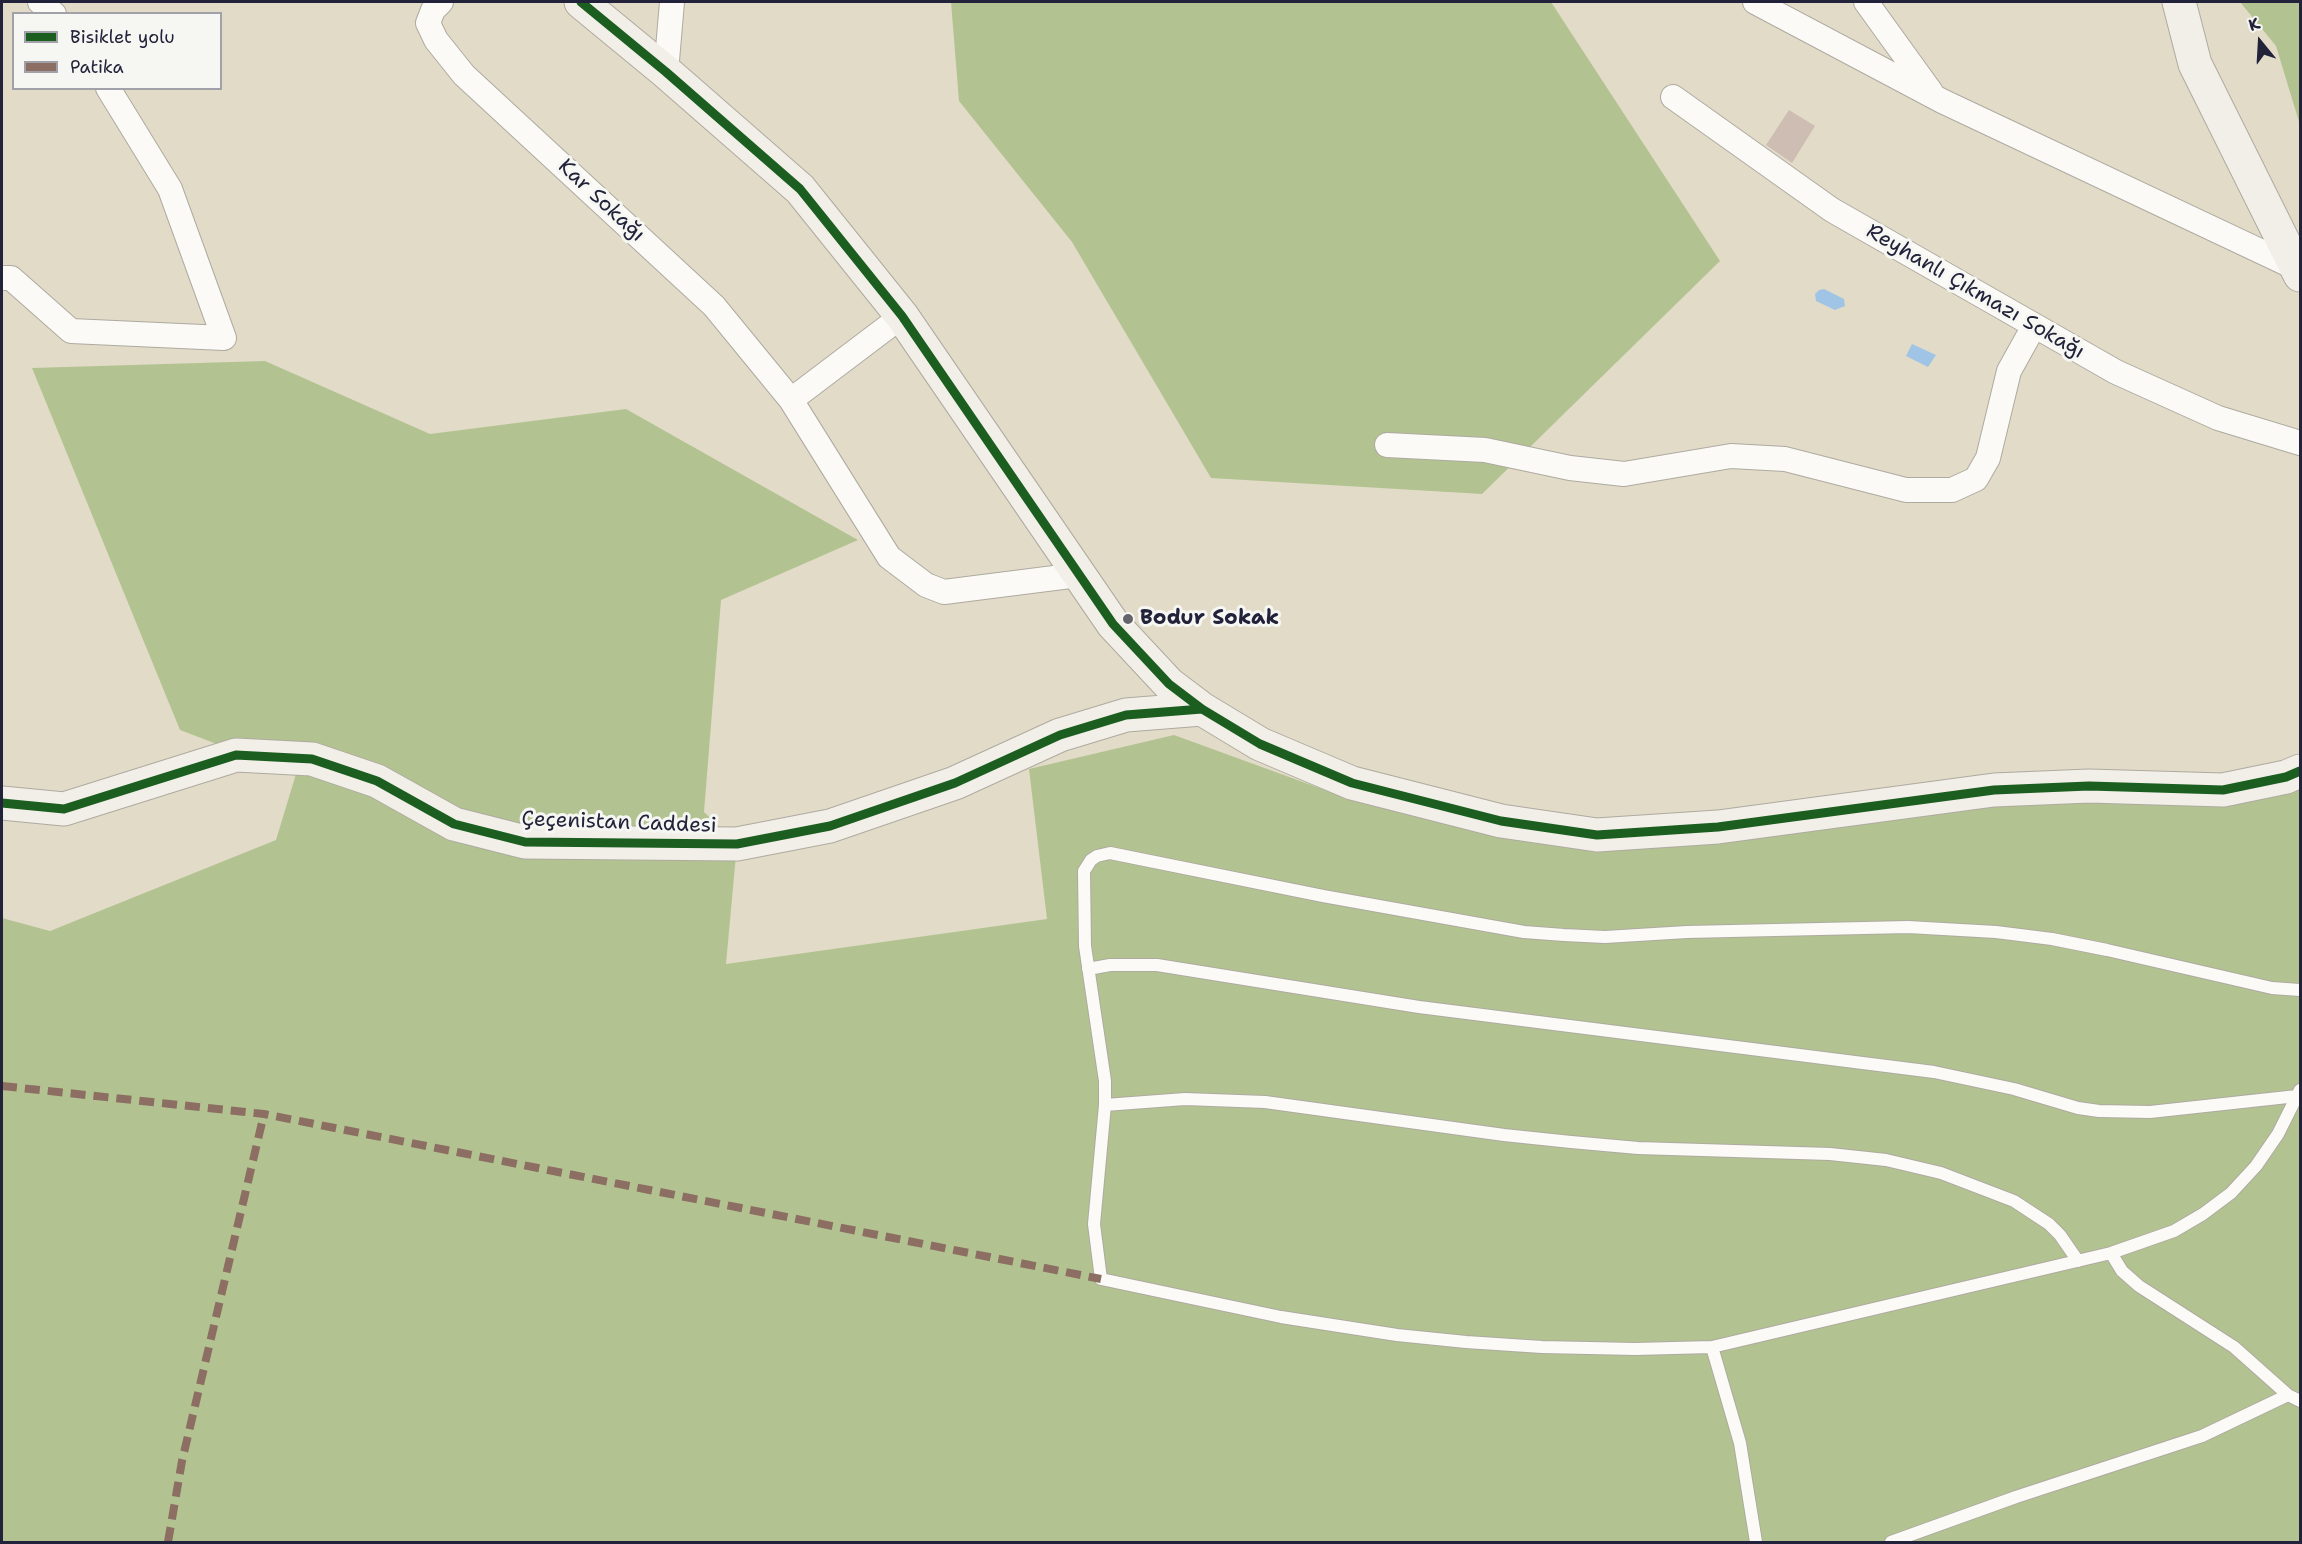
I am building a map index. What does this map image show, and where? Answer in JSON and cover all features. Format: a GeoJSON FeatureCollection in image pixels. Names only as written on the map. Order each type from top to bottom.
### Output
{"type":"FeatureCollection","features":[{"type":"Feature","properties":{"kind":"street"},"geometry":{"type":"LineString","coordinates":[[40,2],[52,12]]}},
{"type":"Feature","properties":{"kind":"street","name":"Kar Sokağı"},"geometry":{"type":"LineString","coordinates":[[441,2],[433,10],[428,23],[436,40],[464,75],[714,306],[791,400]]}},
{"type":"Feature","properties":{"kind":"street"},"geometry":{"type":"LineString","coordinates":[[581,2],[666,72],[800,189],[902,316],[1078,575],[1121,633],[1169,684],[1202,709],[1260,744],[1352,783],[1501,821],[1598,835],[1718,827],[1994,790],[2089,786],[2223,790],[2286,777],[2301,771]]}},
{"type":"Feature","properties":{"kind":"street"},"geometry":{"type":"LineString","coordinates":[[666,72],[672,2]]}},
{"type":"Feature","properties":{"kind":"street"},"geometry":{"type":"LineString","coordinates":[[1755,2],[1934,97],[2299,272]]}},
{"type":"Feature","properties":{"kind":"street"},"geometry":{"type":"LineString","coordinates":[[1866,2],[1934,97]]}},
{"type":"Feature","properties":{"kind":"street"},"geometry":{"type":"LineString","coordinates":[[2179,2],[2194,64],[2299,272]]}},
{"type":"Feature","properties":{"kind":"street"},"geometry":{"type":"LineString","coordinates":[[2,278],[11,278],[71,331],[224,338],[170,189],[109,90]]}},
{"type":"Feature","properties":{"kind":"street","name":"Reyhanlı Çıkmazı Sokağı"},"geometry":{"type":"LineString","coordinates":[[1673,97],[1832,210],[2116,372],[2218,418],[2301,443]]}},
{"type":"Feature","properties":{"kind":"street"},"geometry":{"type":"LineString","coordinates":[[902,316],[791,400],[890,557],[926,585],[944,592],[1078,575]]}},
{"type":"Feature","properties":{"kind":"street"},"geometry":{"type":"LineString","coordinates":[[1387,445],[1485,450],[1570,468],[1624,474],[1731,456],[1785,459],[1906,490],[1952,490],[1976,480],[1988,458],[2009,371],[2034,326]]}},
{"type":"Feature","properties":{"kind":"street","name":"Çeçenistan Caddesi"},"geometry":{"type":"LineString","coordinates":[[2,803],[64,809],[236,755],[312,759],[377,781],[454,824],[525,842],[737,844],[830,826],[955,783],[1060,735],[1126,715],[1202,709]]}},
{"type":"Feature","properties":{"kind":"lane"},"geometry":{"type":"LineString","coordinates":[[2299,1093],[2278,1134],[2256,1166],[2231,1193],[2203,1214],[2174,1231],[2111,1253],[1712,1347],[1635,1349],[1542,1347],[1397,1335],[1281,1317],[1101,1279],[1094,1224],[1105,1105],[1104,1082],[1085,946],[1084,871],[1096,856],[1110,853],[1323,896],[1524,932],[1605,937],[1864,927],[1963,929],[2052,939],[2272,988],[2301,990]]}},
{"type":"Feature","properties":{"kind":"lane"},"geometry":{"type":"LineString","coordinates":[[1088,969],[1122,964],[1157,965],[1419,1007],[1934,1072],[2004,1086],[2078,1108],[2099,1111],[2150,1112],[2299,1093]]}},
{"type":"Feature","properties":{"kind":"lane"},"geometry":{"type":"LineString","coordinates":[[1105,1105],[1185,1099],[1265,1102],[1493,1134],[1571,1142],[1699,1150],[1830,1154],[1886,1160],[1941,1173],[2014,1201],[2049,1224],[2060,1235],[2078,1261]]}},
{"type":"Feature","properties":{"kind":"lane"},"geometry":{"type":"LineString","coordinates":[[2111,1253],[2130,1279],[2234,1347],[2288,1395],[2301,1401]]}},
{"type":"Feature","properties":{"kind":"lane"},"geometry":{"type":"LineString","coordinates":[[1712,1347],[1740,1443],[1756,1542]]}},
{"type":"Feature","properties":{"kind":"lane"},"geometry":{"type":"LineString","coordinates":[[1892,1542],[2016,1497],[2202,1436],[2288,1395]]}},
{"type":"Feature","properties":{"kind":"green space"},"geometry":{"type":"Polygon","coordinates":[[[951,2],[1551,2],[1720,261],[1482,494],[1211,478],[1072,242],[959,101],[951,2]]]}},
{"type":"Feature","properties":{"kind":"green space"},"geometry":{"type":"Polygon","coordinates":[[[2240,2],[2300,2],[2300,125],[2276,46],[2240,2]]]}},
{"type":"Feature","properties":{"kind":"green space"},"geometry":{"type":"Polygon","coordinates":[[[265,361],[430,434],[626,409],[858,540],[721,600],[704,812],[737,844],[726,964],[1047,919],[1029,769],[1174,735],[1355,801],[1605,848],[2002,797],[2300,788],[2300,1542],[2,1542],[2,918],[50,931],[276,840],[296,774],[180,730],[32,368],[265,361]]]}},
{"type":"Feature","properties":{"kind":"water"},"geometry":{"type":"Polygon","coordinates":[[[1824,289],[1844,299],[1845,306],[1835,310],[1816,301],[1815,294],[1824,289]]]}},
{"type":"Feature","properties":{"kind":"water"},"geometry":{"type":"Polygon","coordinates":[[[1912,344],[1936,355],[1928,367],[1906,356],[1912,344]]]}},
{"type":"Feature","properties":{"kind":"building"},"geometry":{"type":"Polygon","coordinates":[[[1789,110],[1815,126],[1792,163],[1766,145],[1789,110]]]}},
{"type":"Feature","properties":{"kind":"marked path"},"geometry":{"type":"LineString","coordinates":[[2,1086],[264,1114],[1101,1279]]}},
{"type":"Feature","properties":{"kind":"marked path"},"geometry":{"type":"LineString","coordinates":[[168,1542],[182,1461],[264,1114]]}},
{"type":"Feature","properties":{"kind":"cycle path"},"geometry":{"type":"LineString","coordinates":[[581,2],[666,72],[800,189],[902,316],[1113,624],[1169,684],[1202,709],[1260,744],[1352,783],[1501,821],[1597,835],[1718,827],[1994,790],[2089,786],[2223,790],[2286,777],[2300,771]]}},
{"type":"Feature","properties":{"kind":"cycle path"},"geometry":{"type":"LineString","coordinates":[[2,803],[64,809],[236,755],[312,759],[377,781],[454,824],[525,842],[737,844],[830,826],[955,783],[1060,735],[1126,715],[1202,709]]}},
{"type":"Feature","properties":{"kind":"place","name":"Bodur Sokak"},"geometry":{"type":"Point","coordinates":[1128,619]}}]}
